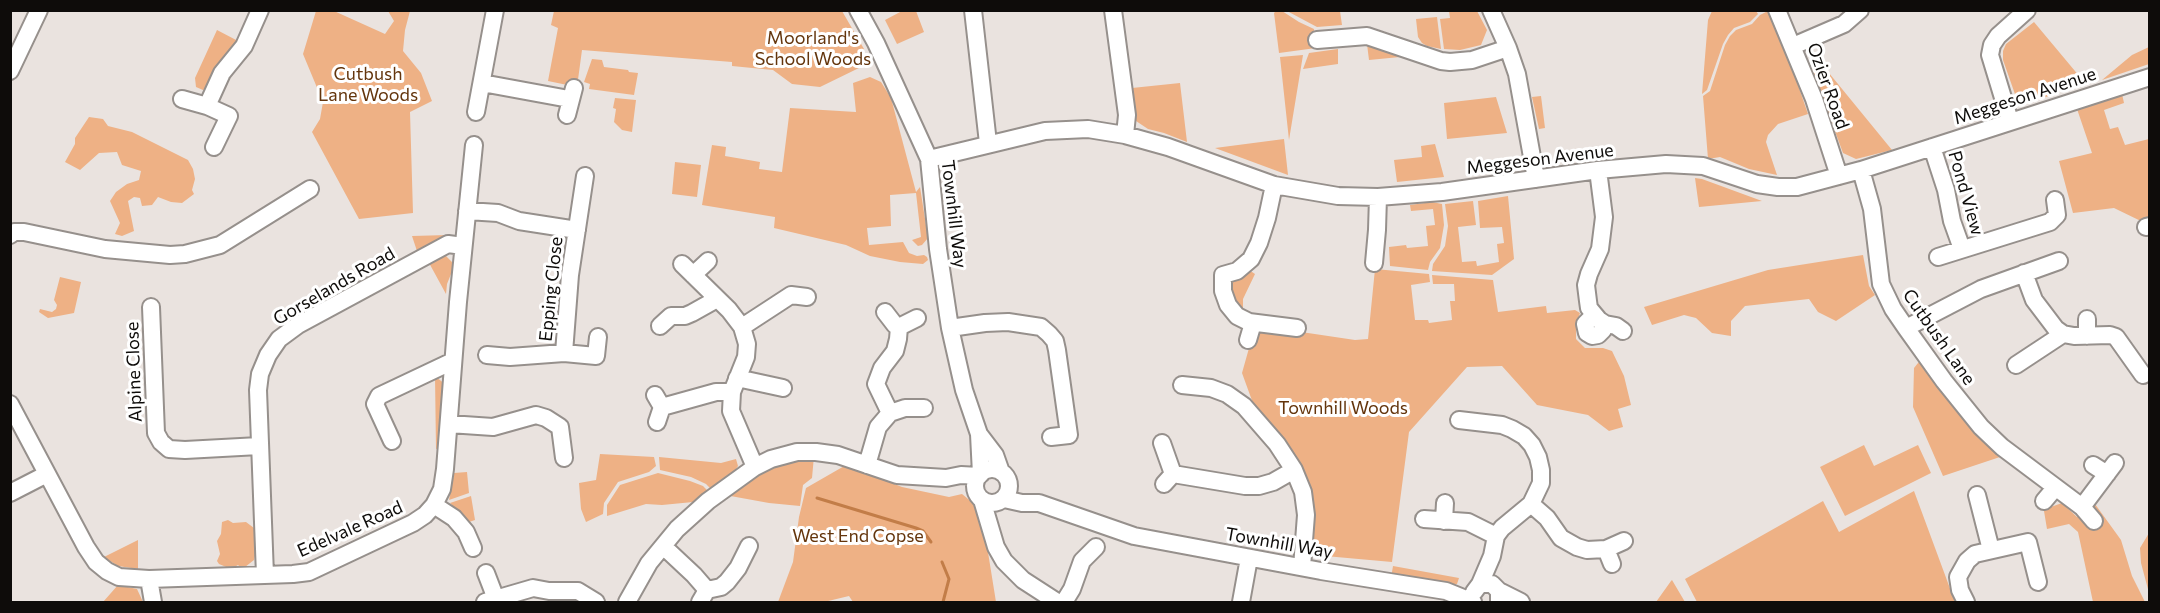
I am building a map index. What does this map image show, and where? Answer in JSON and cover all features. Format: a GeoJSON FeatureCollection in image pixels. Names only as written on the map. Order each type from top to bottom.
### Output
{"type":"FeatureCollection","features":[{"type":"Feature","properties":{"kind":"street"},"geometry":{"type":"LineString","coordinates":[[10,70],[39,10]]}},
{"type":"Feature","properties":{"kind":"street"},"geometry":{"type":"LineString","coordinates":[[207,106],[222,72],[244,46],[261,10]]}},
{"type":"Feature","properties":{"kind":"street"},"geometry":{"type":"LineString","coordinates":[[476,112],[495,10]]}},
{"type":"Feature","properties":{"kind":"street","name":"Townhill Way"},"geometry":{"type":"LineString","coordinates":[[858,10],[876,43],[929,159],[938,249],[950,328],[964,390],[979,434],[995,455],[1004,475],[1039,503]]}},
{"type":"Feature","properties":{"kind":"street"},"geometry":{"type":"LineString","coordinates":[[973,10],[988,143]]}},
{"type":"Feature","properties":{"kind":"street"},"geometry":{"type":"LineString","coordinates":[[1113,10],[1127,115],[1125,135]]}},
{"type":"Feature","properties":{"kind":"street"},"geometry":{"type":"LineString","coordinates":[[1491,10],[1517,74],[1536,179]]}},
{"type":"Feature","properties":{"kind":"street","name":"Ozier Road"},"geometry":{"type":"LineString","coordinates":[[1777,10],[1814,99],[1839,176]]}},
{"type":"Feature","properties":{"kind":"street"},"geometry":{"type":"LineString","coordinates":[[1793,46],[1844,24],[1860,10]]}},
{"type":"Feature","properties":{"kind":"street"},"geometry":{"type":"LineString","coordinates":[[2010,121],[1990,55],[1992,45],[1998,36],[2027,10]]}},
{"type":"Feature","properties":{"kind":"street"},"geometry":{"type":"LineString","coordinates":[[1317,40],[1367,36],[1450,62],[1472,60],[1508,48]]}},
{"type":"Feature","properties":{"kind":"street","name":"Meggeson Avenue"},"geometry":{"type":"LineString","coordinates":[[929,159],[988,143],[1059,129],[1088,129],[1125,135],[1168,147],[1274,185],[1338,196],[1378,197],[1442,192],[1598,170],[1666,164],[1703,166],[1756,184],[1778,188],[1797,187],[1861,170],[2150,77]]}},
{"type":"Feature","properties":{"kind":"street"},"geometry":{"type":"LineString","coordinates":[[482,83],[570,101]]}},
{"type":"Feature","properties":{"kind":"street"},"geometry":{"type":"LineString","coordinates":[[182,99],[207,106],[229,116],[214,147]]}},
{"type":"Feature","properties":{"kind":"street"},"geometry":{"type":"LineString","coordinates":[[473,548],[466,532],[454,518],[435,505],[442,489],[474,145]]}},
{"type":"Feature","properties":{"kind":"street","name":"Pond View"},"geometry":{"type":"LineString","coordinates":[[1932,147],[1962,249]]}},
{"type":"Feature","properties":{"kind":"street"},"geometry":{"type":"LineString","coordinates":[[1598,170],[1604,217],[1598,254],[1586,285],[1588,301],[1599,319],[1623,331]]}},
{"type":"Feature","properties":{"kind":"street","name":"Cutbush Lane"},"geometry":{"type":"LineString","coordinates":[[1861,170],[1872,209],[1881,284],[1905,328],[1982,427],[2050,494],[2082,507],[2094,521]]}},
{"type":"Feature","properties":{"kind":"street","name":"Epping Close"},"geometry":{"type":"LineString","coordinates":[[564,354],[570,275],[577,230],[577,198],[585,176]]}},
{"type":"Feature","properties":{"kind":"street"},"geometry":{"type":"LineString","coordinates":[[1274,185],[1267,218],[1251,259],[1237,271],[1223,275],[1223,291],[1228,305],[1237,316],[1253,322],[1297,328]]}},
{"type":"Feature","properties":{"kind":"street"},"geometry":{"type":"LineString","coordinates":[[10,236],[14,232],[24,232],[126,252],[170,255],[192,253],[220,245],[310,189]]}},
{"type":"Feature","properties":{"kind":"street"},"geometry":{"type":"LineString","coordinates":[[1374,263],[1378,197]]}},
{"type":"Feature","properties":{"kind":"street","name":"Pond View"},"geometry":{"type":"LineString","coordinates":[[1938,257],[2050,222],[2057,215],[2055,200]]}},
{"type":"Feature","properties":{"kind":"street","name":"Epping Close"},"geometry":{"type":"LineString","coordinates":[[467,212],[498,213],[519,220],[577,230]]}},
{"type":"Feature","properties":{"kind":"street","name":"Gorselands Road"},"geometry":{"type":"LineString","coordinates":[[265,575],[258,390],[263,363],[279,339],[298,325],[448,244],[463,246]]}},
{"type":"Feature","properties":{"kind":"street"},"geometry":{"type":"LineString","coordinates":[[708,261],[687,270],[729,309],[742,327],[747,345],[746,357],[734,385],[731,411],[755,467]]}},
{"type":"Feature","properties":{"kind":"street"},"geometry":{"type":"LineString","coordinates":[[1905,328],[1946,309],[1981,289],[2059,261]]}},
{"type":"Feature","properties":{"kind":"street"},"geometry":{"type":"LineString","coordinates":[[2024,273],[2038,307],[2063,334]]}},
{"type":"Feature","properties":{"kind":"street"},"geometry":{"type":"LineString","coordinates":[[742,327],[790,295],[807,297]]}},
{"type":"Feature","properties":{"kind":"street"},"geometry":{"type":"LineString","coordinates":[[667,316],[685,316],[717,299]]}},
{"type":"Feature","properties":{"kind":"street","name":"Alpine Close"},"geometry":{"type":"LineString","coordinates":[[151,307],[156,433],[161,442],[169,449],[185,450],[259,446]]}},
{"type":"Feature","properties":{"kind":"street"},"geometry":{"type":"LineString","coordinates":[[885,312],[899,327]]}},
{"type":"Feature","properties":{"kind":"street"},"geometry":{"type":"LineString","coordinates":[[899,327],[917,318]]}},
{"type":"Feature","properties":{"kind":"street"},"geometry":{"type":"LineString","coordinates":[[950,328],[985,322],[1008,322],[1041,327],[1049,334],[1055,341],[1057,350],[1070,442],[1051,437]]}},
{"type":"Feature","properties":{"kind":"street"},"geometry":{"type":"LineString","coordinates":[[1248,340],[1253,322]]}},
{"type":"Feature","properties":{"kind":"street"},"geometry":{"type":"LineString","coordinates":[[890,412],[876,384],[882,368],[895,351],[899,327]]}},
{"type":"Feature","properties":{"kind":"street"},"geometry":{"type":"LineString","coordinates":[[2016,365],[2063,334],[2087,328],[2116,338],[2143,375]]}},
{"type":"Feature","properties":{"kind":"street"},"geometry":{"type":"LineString","coordinates":[[487,355],[596,356],[598,337]]}},
{"type":"Feature","properties":{"kind":"street"},"geometry":{"type":"LineString","coordinates":[[392,441],[375,404],[379,396],[453,361]]}},
{"type":"Feature","properties":{"kind":"street"},"geometry":{"type":"LineString","coordinates":[[658,408],[734,385],[783,388]]}},
{"type":"Feature","properties":{"kind":"street"},"geometry":{"type":"LineString","coordinates":[[1182,385],[1211,388],[1227,394],[1244,406],[1277,444],[1294,470],[1303,492],[1306,515],[1302,567]]}},
{"type":"Feature","properties":{"kind":"street","name":"Edelvale Road"},"geometry":{"type":"LineString","coordinates":[[10,404],[96,562],[107,571],[119,576],[149,579],[309,572],[413,523],[435,505]]}},
{"type":"Feature","properties":{"kind":"street"},"geometry":{"type":"LineString","coordinates":[[867,465],[878,427],[890,412],[905,408],[924,408]]}},
{"type":"Feature","properties":{"kind":"street"},"geometry":{"type":"LineString","coordinates":[[449,424],[493,427],[536,415],[560,427],[564,458]]}},
{"type":"Feature","properties":{"kind":"street"},"geometry":{"type":"LineString","coordinates":[[1469,415],[1502,425],[1524,436],[1538,457],[1541,483],[1532,504],[1502,528],[1496,536],[1485,594],[1521,603]]}},
{"type":"Feature","properties":{"kind":"street","name":"Townhill Way"},"geometry":{"type":"LineString","coordinates":[[979,434],[980,475]]}},
{"type":"Feature","properties":{"kind":"street"},"geometry":{"type":"LineString","coordinates":[[1162,443],[1168,479],[1245,486],[1274,482],[1294,470]]}},
{"type":"Feature","properties":{"kind":"street"},"geometry":{"type":"LineString","coordinates":[[627,603],[650,563],[692,514],[755,467],[771,459],[797,452],[838,455],[897,475],[946,478],[980,475],[991,470],[1004,475],[1009,490],[1002,500],[994,538]]}},
{"type":"Feature","properties":{"kind":"street"},"geometry":{"type":"LineString","coordinates":[[2082,507],[2105,467]]}},
{"type":"Feature","properties":{"kind":"street"},"geometry":{"type":"LineString","coordinates":[[10,493],[47,474]]}},
{"type":"Feature","properties":{"kind":"street"},"geometry":{"type":"LineString","coordinates":[[980,475],[975,485],[1004,561],[1023,580],[1057,603]]}},
{"type":"Feature","properties":{"kind":"street"},"geometry":{"type":"LineString","coordinates":[[946,478],[990,503],[1002,500]]}},
{"type":"Feature","properties":{"kind":"street"},"geometry":{"type":"LineString","coordinates":[[1977,495],[1991,550]]}},
{"type":"Feature","properties":{"kind":"street","name":"Townhill Way"},"geometry":{"type":"LineString","coordinates":[[1002,500],[1039,503],[1134,536],[1446,591],[1460,588],[1485,594]]}},
{"type":"Feature","properties":{"kind":"street"},"geometry":{"type":"LineString","coordinates":[[1444,521],[1445,503]]}},
{"type":"Feature","properties":{"kind":"street"},"geometry":{"type":"LineString","coordinates":[[1532,504],[1569,544],[1609,557],[1624,541]]}},
{"type":"Feature","properties":{"kind":"street"},"geometry":{"type":"LineString","coordinates":[[1424,519],[1468,522],[1496,536]]}},
{"type":"Feature","properties":{"kind":"street"},"geometry":{"type":"LineString","coordinates":[[1966,603],[1958,581],[1967,561],[1976,554],[2028,542],[2038,582]]}},
{"type":"Feature","properties":{"kind":"street"},"geometry":{"type":"LineString","coordinates":[[663,546],[694,575],[704,596],[727,582],[738,568],[749,546]]}},
{"type":"Feature","properties":{"kind":"street"},"geometry":{"type":"LineString","coordinates":[[1064,603],[1072,589],[1082,561],[1096,547]]}},
{"type":"Feature","properties":{"kind":"street"},"geometry":{"type":"LineString","coordinates":[[1241,603],[1249,558]]}},
{"type":"Feature","properties":{"kind":"street"},"geometry":{"type":"LineString","coordinates":[[486,573],[490,601],[532,588],[557,597],[579,591],[596,603]]}},
{"type":"Feature","properties":{"kind":"street"},"geometry":{"type":"LineString","coordinates":[[149,579],[153,603]]}},
{"type":"Feature","properties":{"kind":"green space","name":"Cutbush Lane Woods"},"geometry":{"type":"Polygon","coordinates":[[[316,11],[334,11],[385,34],[394,21],[388,11],[410,11],[403,51],[421,73],[432,101],[410,112],[413,213],[359,219],[312,132],[320,119],[323,102],[303,54],[316,11]]]}},
{"type":"Feature","properties":{"kind":"green space","name":"Moorland's School Woods"},"geometry":{"type":"Polygon","coordinates":[[[554,11],[842,11],[864,49],[861,67],[820,87],[792,84],[773,70],[732,66],[732,62],[582,50],[577,87],[548,81],[558,28],[551,25],[554,11]]]}},
{"type":"Feature","properties":{"kind":"green space"},"geometry":{"type":"Polygon","coordinates":[[[902,11],[916,11],[924,32],[897,44],[885,20],[902,11]]]}},
{"type":"Feature","properties":{"kind":"green space"},"geometry":{"type":"Polygon","coordinates":[[[1282,11],[1314,29],[1316,48],[1279,53],[1274,13],[1282,11]]]}},
{"type":"Feature","properties":{"kind":"green space"},"geometry":{"type":"Polygon","coordinates":[[[1287,11],[1340,11],[1342,25],[1317,27],[1287,11]]]}},
{"type":"Feature","properties":{"kind":"green space"},"geometry":{"type":"Polygon","coordinates":[[[1449,11],[1477,11],[1487,30],[1481,45],[1460,50],[1444,49],[1440,19],[1450,18],[1449,11]]]}},
{"type":"Feature","properties":{"kind":"green space"},"geometry":{"type":"Polygon","coordinates":[[[1712,11],[1756,11],[1758,14],[1750,22],[1734,28],[1728,35],[1707,90],[1702,94],[1708,20],[1712,11]]]}},
{"type":"Feature","properties":{"kind":"green space"},"geometry":{"type":"Polygon","coordinates":[[[1768,11],[1787,53],[1808,114],[1778,124],[1768,135],[1766,142],[1777,175],[1749,169],[1720,157],[1708,159],[1703,96],[1710,91],[1730,36],[1736,30],[1752,24],[1760,15],[1768,11]]]}},
{"type":"Feature","properties":{"kind":"green space"},"geometry":{"type":"Polygon","coordinates":[[[1437,17],[1441,49],[1427,46],[1418,37],[1416,19],[1437,17]]]}},
{"type":"Feature","properties":{"kind":"green space"},"geometry":{"type":"Polygon","coordinates":[[[2034,22],[2085,83],[2029,103],[2016,97],[2003,60],[2003,51],[2006,44],[2034,22]]]}},
{"type":"Feature","properties":{"kind":"green space"},"geometry":{"type":"Polygon","coordinates":[[[217,30],[238,41],[210,86],[203,90],[196,87],[195,78],[217,30]]]}},
{"type":"Feature","properties":{"kind":"green space"},"geometry":{"type":"Polygon","coordinates":[[[1367,44],[1390,52],[1400,57],[1369,60],[1367,44]]]}},
{"type":"Feature","properties":{"kind":"green space"},"geometry":{"type":"Polygon","coordinates":[[[2149,47],[2149,64],[2102,80],[2132,55],[2149,47]]]}},
{"type":"Feature","properties":{"kind":"green space"},"geometry":{"type":"Polygon","coordinates":[[[1338,49],[1338,64],[1303,69],[1309,53],[1338,49]]]}},
{"type":"Feature","properties":{"kind":"green space"},"geometry":{"type":"Polygon","coordinates":[[[1303,55],[1289,140],[1280,57],[1303,55]]]}},
{"type":"Feature","properties":{"kind":"green space"},"geometry":{"type":"Polygon","coordinates":[[[592,59],[602,60],[604,67],[638,73],[634,95],[589,89],[590,84],[584,82],[592,59]]]}},
{"type":"Feature","properties":{"kind":"green space"},"geometry":{"type":"Polygon","coordinates":[[[1820,62],[1892,150],[1856,159],[1843,153],[1812,69],[1820,62]]]}},
{"type":"Feature","properties":{"kind":"green space"},"geometry":{"type":"Polygon","coordinates":[[[870,77],[881,82],[891,98],[916,192],[920,187],[928,238],[918,246],[912,240],[921,237],[916,193],[890,195],[891,226],[867,228],[869,245],[903,242],[909,253],[927,257],[928,260],[923,264],[870,256],[846,245],[774,228],[775,217],[702,205],[712,145],[726,147],[725,156],[760,162],[759,169],[782,172],[790,108],[856,112],[853,83],[870,77]]]}},
{"type":"Feature","properties":{"kind":"green space"},"geometry":{"type":"Polygon","coordinates":[[[1180,83],[1187,142],[1148,129],[1136,121],[1132,88],[1180,83]]]}},
{"type":"Feature","properties":{"kind":"green space"},"geometry":{"type":"Polygon","coordinates":[[[2122,94],[2124,103],[2104,110],[2110,129],[2118,127],[2125,145],[2149,139],[2149,223],[2147,224],[2114,208],[2073,213],[2059,161],[2092,153],[2077,109],[2122,94]]]}},
{"type":"Feature","properties":{"kind":"green space"},"geometry":{"type":"Polygon","coordinates":[[[1541,96],[1545,128],[1539,129],[1532,97],[1541,96]]]}},
{"type":"Feature","properties":{"kind":"green space"},"geometry":{"type":"Polygon","coordinates":[[[1496,97],[1507,133],[1447,139],[1444,103],[1496,97]]]}},
{"type":"Feature","properties":{"kind":"green space"},"geometry":{"type":"Polygon","coordinates":[[[615,98],[636,100],[632,132],[622,130],[614,122],[615,98]]]}},
{"type":"Feature","properties":{"kind":"green space"},"geometry":{"type":"Polygon","coordinates":[[[89,117],[103,119],[108,126],[132,132],[188,160],[195,179],[192,190],[194,194],[182,203],[158,197],[152,205],[142,206],[140,198],[134,197],[128,201],[134,231],[122,236],[115,234],[120,223],[110,201],[116,192],[127,184],[139,180],[141,171],[122,165],[117,152],[99,153],[80,170],[65,162],[75,144],[75,138],[89,117]]]}},
{"type":"Feature","properties":{"kind":"green space"},"geometry":{"type":"Polygon","coordinates":[[[1284,139],[1288,175],[1215,148],[1284,139]]]}},
{"type":"Feature","properties":{"kind":"green space"},"geometry":{"type":"Polygon","coordinates":[[[1435,144],[1444,177],[1397,182],[1394,160],[1422,157],[1421,146],[1435,144]]]}},
{"type":"Feature","properties":{"kind":"green space"},"geometry":{"type":"Polygon","coordinates":[[[675,162],[701,165],[697,197],[672,194],[675,162]]]}},
{"type":"Feature","properties":{"kind":"green space"},"geometry":{"type":"Polygon","coordinates":[[[1695,178],[1702,179],[1762,201],[1699,207],[1695,178]]]}},
{"type":"Feature","properties":{"kind":"green space"},"geometry":{"type":"Polygon","coordinates":[[[1508,196],[1514,259],[1492,275],[1432,271],[1433,264],[1445,246],[1448,226],[1445,204],[1473,201],[1476,225],[1458,227],[1462,262],[1476,261],[1477,266],[1499,262],[1497,244],[1504,243],[1502,227],[1480,228],[1478,201],[1508,196]]]}},
{"type":"Feature","properties":{"kind":"green space"},"geometry":{"type":"Polygon","coordinates":[[[1432,202],[1442,204],[1444,225],[1440,248],[1430,262],[1428,270],[1390,266],[1389,247],[1428,246],[1426,226],[1435,225],[1433,209],[1411,211],[1410,205],[1432,202]]]}},
{"type":"Feature","properties":{"kind":"green space"},"geometry":{"type":"Polygon","coordinates":[[[448,235],[417,251],[412,236],[448,235]]]}},
{"type":"Feature","properties":{"kind":"green space"},"geometry":{"type":"Polygon","coordinates":[[[1863,255],[1869,286],[1875,295],[1836,321],[1818,312],[1809,299],[1745,306],[1731,321],[1731,336],[1712,333],[1696,318],[1684,315],[1652,325],[1644,307],[1768,270],[1863,255]]]}},
{"type":"Feature","properties":{"kind":"green space"},"geometry":{"type":"Polygon","coordinates":[[[446,256],[453,263],[446,294],[428,261],[446,256]]]}},
{"type":"Feature","properties":{"kind":"green space","name":"Townhill Woods"},"geometry":{"type":"Polygon","coordinates":[[[1375,269],[1429,274],[1430,282],[1411,285],[1415,320],[1428,320],[1429,323],[1452,320],[1450,301],[1455,301],[1454,284],[1433,284],[1432,275],[1493,280],[1498,312],[1546,306],[1547,313],[1575,310],[1580,313],[1576,325],[1576,339],[1585,348],[1603,348],[1612,351],[1624,376],[1631,405],[1618,409],[1623,427],[1609,431],[1588,415],[1537,405],[1502,366],[1467,367],[1409,432],[1392,562],[1314,555],[1313,514],[1254,406],[1242,373],[1253,334],[1261,326],[1355,340],[1368,339],[1375,269]]]}},
{"type":"Feature","properties":{"kind":"green space"},"geometry":{"type":"Polygon","coordinates":[[[1249,270],[1255,274],[1243,299],[1243,310],[1248,317],[1240,313],[1227,284],[1249,270]]]}},
{"type":"Feature","properties":{"kind":"green space"},"geometry":{"type":"Polygon","coordinates":[[[60,277],[81,282],[74,313],[48,318],[39,312],[40,309],[52,312],[56,309],[57,305],[54,300],[60,277]]]}},
{"type":"Feature","properties":{"kind":"green space"},"geometry":{"type":"Polygon","coordinates":[[[1922,358],[2006,455],[1943,476],[1913,407],[1914,368],[1922,358]]]}},
{"type":"Feature","properties":{"kind":"green space"},"geometry":{"type":"Polygon","coordinates":[[[435,376],[446,385],[440,448],[436,449],[435,376]]]}},
{"type":"Feature","properties":{"kind":"green space"},"geometry":{"type":"Polygon","coordinates":[[[1864,445],[1874,466],[1918,445],[1931,473],[1845,516],[1820,467],[1864,445]]]}},
{"type":"Feature","properties":{"kind":"green space"},"geometry":{"type":"Polygon","coordinates":[[[600,454],[654,457],[656,466],[649,472],[618,482],[604,503],[603,514],[586,522],[581,509],[579,483],[596,480],[600,454]]]}},
{"type":"Feature","properties":{"kind":"green space"},"geometry":{"type":"Polygon","coordinates":[[[814,456],[812,478],[803,485],[800,506],[725,495],[773,464],[814,456]]]}},
{"type":"Feature","properties":{"kind":"green space"},"geometry":{"type":"Polygon","coordinates":[[[659,457],[721,463],[736,459],[738,466],[734,472],[711,489],[691,477],[660,470],[659,457]]]}},
{"type":"Feature","properties":{"kind":"green space","name":"West End Copse"},"geometry":{"type":"Polygon","coordinates":[[[846,465],[902,487],[949,497],[962,494],[973,503],[987,546],[996,602],[853,602],[849,596],[824,602],[778,602],[793,562],[799,517],[806,488],[846,465]]]}},
{"type":"Feature","properties":{"kind":"green space"},"geometry":{"type":"Polygon","coordinates":[[[467,472],[469,493],[449,500],[454,473],[467,472]]]}},
{"type":"Feature","properties":{"kind":"green space"},"geometry":{"type":"Polygon","coordinates":[[[658,473],[690,481],[703,486],[708,491],[693,502],[646,504],[607,516],[607,505],[620,485],[658,473]]]}},
{"type":"Feature","properties":{"kind":"green space"},"geometry":{"type":"Polygon","coordinates":[[[1914,491],[1955,602],[1697,602],[1685,579],[1823,501],[1839,532],[1914,491]]]}},
{"type":"Feature","properties":{"kind":"green space"},"geometry":{"type":"Polygon","coordinates":[[[471,496],[475,520],[469,522],[450,503],[471,496]]]}},
{"type":"Feature","properties":{"kind":"green space"},"geometry":{"type":"Polygon","coordinates":[[[2062,503],[2077,517],[2095,504],[2121,540],[2132,576],[2145,602],[2093,602],[2078,532],[2069,524],[2047,529],[2043,505],[2048,508],[2062,503]]]}},
{"type":"Feature","properties":{"kind":"green space"},"geometry":{"type":"Polygon","coordinates":[[[228,520],[233,523],[246,522],[254,528],[258,542],[256,552],[254,560],[245,567],[238,565],[231,569],[217,561],[220,554],[217,541],[221,534],[222,522],[228,520]]]}},
{"type":"Feature","properties":{"kind":"green space"},"geometry":{"type":"Polygon","coordinates":[[[2149,533],[2149,593],[2141,563],[2140,548],[2149,533]]]}},
{"type":"Feature","properties":{"kind":"green space"},"geometry":{"type":"Polygon","coordinates":[[[138,540],[138,569],[118,566],[104,557],[138,540]]]}},
{"type":"Feature","properties":{"kind":"green space"},"geometry":{"type":"Polygon","coordinates":[[[1393,566],[1459,578],[1457,584],[1436,586],[1391,578],[1393,566]]]}},
{"type":"Feature","properties":{"kind":"green space"},"geometry":{"type":"Polygon","coordinates":[[[1671,581],[1685,602],[1656,602],[1671,581]]]}},
{"type":"Feature","properties":{"kind":"green space"},"geometry":{"type":"Polygon","coordinates":[[[118,585],[137,589],[143,602],[103,602],[118,585]]]}},
{"type":"Feature","properties":{"kind":"waterway"},"geometry":{"type":"LineString","coordinates":[[817,498],[916,528],[923,531],[931,542]]}},
{"type":"Feature","properties":{"kind":"waterway"},"geometry":{"type":"LineString","coordinates":[[942,562],[949,579],[943,602]]}}]}
